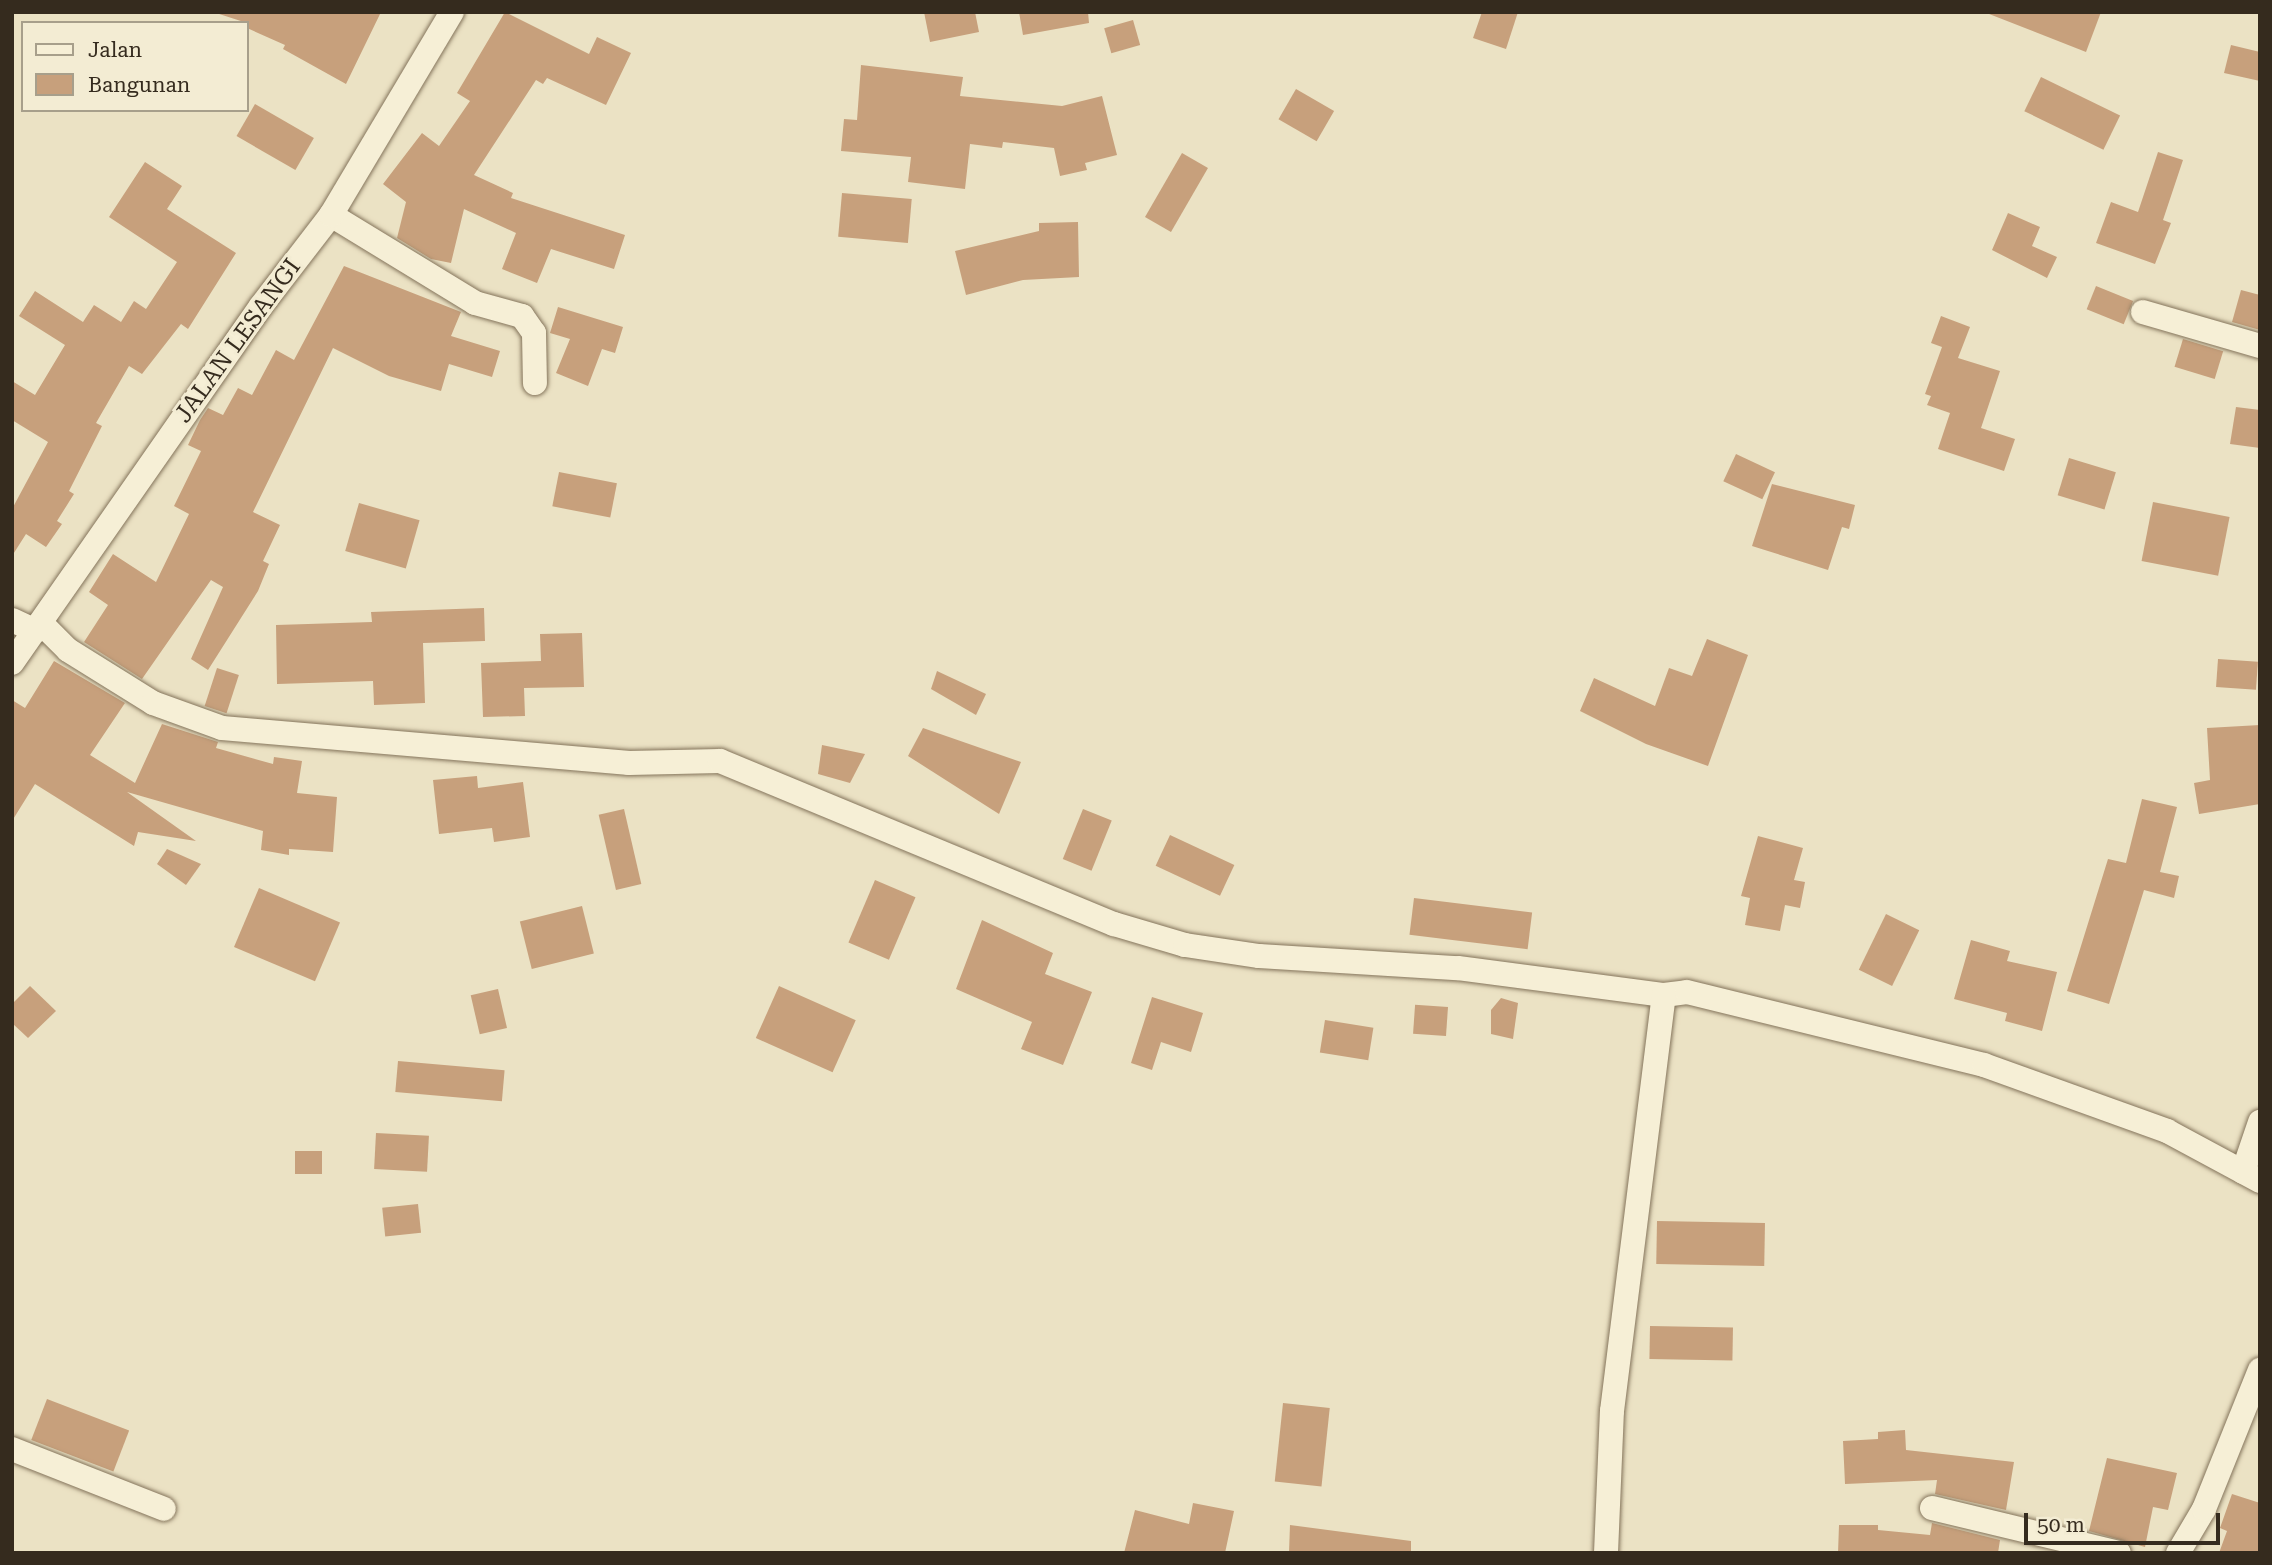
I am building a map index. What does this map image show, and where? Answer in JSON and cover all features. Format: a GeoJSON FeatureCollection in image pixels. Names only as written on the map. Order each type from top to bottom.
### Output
{"type":"FeatureCollection","features":[{"type":"Feature","properties":{"kind":"street","name":"JALAN LESANGI"},"geometry":{"type":"LineString","coordinates":[[12,663],[141,475],[331,215],[452,12]]}},
{"type":"Feature","properties":{"kind":"street"},"geometry":{"type":"LineString","coordinates":[[331,215],[475,303],[522,316],[534,333],[535,383]]}},
{"type":"Feature","properties":{"kind":"street"},"geometry":{"type":"LineString","coordinates":[[2143,312],[2260,346]]}},
{"type":"Feature","properties":{"kind":"street"},"geometry":{"type":"LineString","coordinates":[[12,620],[38,627],[68,650],[153,703],[222,728],[629,763],[720,761],[1114,924],[1185,945],[1259,956],[1458,968],[1664,995],[1687,992],[1984,1065],[2167,1131],[2251,1177],[2260,1122]]}},
{"type":"Feature","properties":{"kind":"street"},"geometry":{"type":"LineString","coordinates":[[1605,1553],[1612,1411],[1664,995]]}},
{"type":"Feature","properties":{"kind":"street"},"geometry":{"type":"LineString","coordinates":[[2178,1553],[2204,1509],[2260,1370]]}},
{"type":"Feature","properties":{"kind":"street"},"geometry":{"type":"LineString","coordinates":[[12,1449],[164,1509]]}},
{"type":"Feature","properties":{"kind":"street"},"geometry":{"type":"LineString","coordinates":[[1932,1508],[2119,1553]]}},
{"type":"Feature","properties":{"kind":"building"},"geometry":{"type":"Polygon","coordinates":[[[213,12],[381,12],[346,84],[283,49],[285,45],[248,28],[248,21],[213,12]]]}},
{"type":"Feature","properties":{"kind":"building"},"geometry":{"type":"Polygon","coordinates":[[[505,12],[589,54],[597,37],[631,53],[606,105],[547,78],[543,84],[536,80],[474,175],[513,193],[511,198],[625,235],[614,269],[551,249],[537,283],[502,269],[516,233],[464,209],[451,263],[431,259],[397,238],[406,202],[383,184],[422,133],[439,146],[470,101],[457,93],[505,12]]]}},
{"type":"Feature","properties":{"kind":"building"},"geometry":{"type":"Polygon","coordinates":[[[924,12],[975,12],[979,32],[930,42],[924,12]]]}},
{"type":"Feature","properties":{"kind":"building"},"geometry":{"type":"Polygon","coordinates":[[[1019,12],[1088,12],[1089,23],[1023,35],[1019,12]]]}},
{"type":"Feature","properties":{"kind":"building"},"geometry":{"type":"Polygon","coordinates":[[[1482,12],[1518,12],[1506,49],[1473,38],[1482,12]]]}},
{"type":"Feature","properties":{"kind":"building"},"geometry":{"type":"Polygon","coordinates":[[[1984,12],[2101,12],[2086,52],[1984,12]]]}},
{"type":"Feature","properties":{"kind":"building"},"geometry":{"type":"Polygon","coordinates":[[[1133,20],[1140,45],[1111,53],[1104,28],[1133,20]]]}},
{"type":"Feature","properties":{"kind":"building"},"geometry":{"type":"Polygon","coordinates":[[[2231,45],[2260,52],[2260,81],[2224,73],[2231,45]]]}},
{"type":"Feature","properties":{"kind":"building"},"geometry":{"type":"Polygon","coordinates":[[[861,65],[963,77],[960,96],[1062,106],[1102,96],[1117,155],[1085,163],[1087,170],[1060,176],[1054,148],[1003,142],[1002,148],[970,144],[965,189],[908,182],[911,157],[841,151],[844,119],[857,120],[861,65]]]}},
{"type":"Feature","properties":{"kind":"building"},"geometry":{"type":"Polygon","coordinates":[[[2041,77],[2120,116],[2103,150],[2024,111],[2041,77]]]}},
{"type":"Feature","properties":{"kind":"building"},"geometry":{"type":"Polygon","coordinates":[[[1296,89],[1334,111],[1317,141],[1278,119],[1296,89]]]}},
{"type":"Feature","properties":{"kind":"building"},"geometry":{"type":"Polygon","coordinates":[[[255,104],[314,138],[295,170],[236,136],[255,104]]]}},
{"type":"Feature","properties":{"kind":"building"},"geometry":{"type":"Polygon","coordinates":[[[2158,152],[2183,160],[2163,220],[2171,223],[2155,264],[2096,243],[2111,202],[2138,212],[2158,152]]]}},
{"type":"Feature","properties":{"kind":"building"},"geometry":{"type":"Polygon","coordinates":[[[1182,153],[1208,168],[1171,232],[1145,217],[1182,153]]]}},
{"type":"Feature","properties":{"kind":"building"},"geometry":{"type":"Polygon","coordinates":[[[145,162],[182,186],[167,209],[236,253],[188,329],[181,324],[142,374],[129,366],[96,423],[102,426],[69,491],[74,494],[57,521],[62,524],[46,547],[26,534],[12,556],[12,509],[48,442],[12,420],[12,381],[35,395],[65,345],[19,316],[35,291],[83,322],[94,305],[121,322],[134,301],[146,309],[177,262],[109,217],[145,162]]]}},
{"type":"Feature","properties":{"kind":"building"},"geometry":{"type":"Polygon","coordinates":[[[842,193],[912,199],[908,243],[838,237],[842,193]]]}},
{"type":"Feature","properties":{"kind":"building"},"geometry":{"type":"Polygon","coordinates":[[[2008,213],[2040,227],[2032,246],[2057,257],[2047,278],[1992,250],[2008,213]]]}},
{"type":"Feature","properties":{"kind":"building"},"geometry":{"type":"Polygon","coordinates":[[[1078,222],[1079,277],[1023,280],[966,295],[955,251],[1039,231],[1039,223],[1078,222]]]}},
{"type":"Feature","properties":{"kind":"building"},"geometry":{"type":"Polygon","coordinates":[[[344,266],[461,312],[451,336],[500,351],[492,377],[449,364],[441,391],[389,376],[333,348],[253,512],[280,525],[263,561],[269,564],[258,591],[208,670],[191,659],[223,587],[211,580],[142,679],[84,642],[108,605],[89,592],[113,554],[156,582],[189,514],[174,506],[201,451],[188,445],[200,420],[208,408],[223,415],[238,388],[252,395],[276,350],[294,360],[344,266]]]}},
{"type":"Feature","properties":{"kind":"building"},"geometry":{"type":"Polygon","coordinates":[[[2096,286],[2133,301],[2124,324],[2087,309],[2096,286]]]}},
{"type":"Feature","properties":{"kind":"building"},"geometry":{"type":"Polygon","coordinates":[[[2241,290],[2260,295],[2260,330],[2232,322],[2241,290]]]}},
{"type":"Feature","properties":{"kind":"building"},"geometry":{"type":"Polygon","coordinates":[[[558,307],[623,327],[615,353],[602,349],[588,386],[556,373],[570,339],[550,333],[558,307]]]}},
{"type":"Feature","properties":{"kind":"building"},"geometry":{"type":"Polygon","coordinates":[[[1941,316],[1970,327],[1958,358],[2000,371],[1981,428],[2015,439],[2004,471],[1938,449],[1950,413],[1927,405],[1931,396],[1925,394],[1942,347],[1931,343],[1941,316]]]}},
{"type":"Feature","properties":{"kind":"building"},"geometry":{"type":"Polygon","coordinates":[[[2183,339],[2223,351],[2215,379],[2175,367],[2183,339]]]}},
{"type":"Feature","properties":{"kind":"building"},"geometry":{"type":"Polygon","coordinates":[[[2236,407],[2260,410],[2260,448],[2230,444],[2236,407]]]}},
{"type":"Feature","properties":{"kind":"building"},"geometry":{"type":"Polygon","coordinates":[[[1736,454],[1775,472],[1762,499],[1723,481],[1736,454]]]}},
{"type":"Feature","properties":{"kind":"building"},"geometry":{"type":"Polygon","coordinates":[[[2069,458],[2116,472],[2104,510],[2058,495],[2069,458]]]}},
{"type":"Feature","properties":{"kind":"building"},"geometry":{"type":"Polygon","coordinates":[[[559,472],[617,483],[610,518],[552,506],[559,472]]]}},
{"type":"Feature","properties":{"kind":"building"},"geometry":{"type":"Polygon","coordinates":[[[1772,484],[1855,505],[1849,529],[1842,527],[1828,570],[1752,546],[1772,484]]]}},
{"type":"Feature","properties":{"kind":"building"},"geometry":{"type":"Polygon","coordinates":[[[2153,502],[2230,517],[2218,576],[2142,561],[2153,502]]]}},
{"type":"Feature","properties":{"kind":"building"},"geometry":{"type":"Polygon","coordinates":[[[359,503],[420,520],[406,568],[345,551],[359,503]]]}},
{"type":"Feature","properties":{"kind":"building"},"geometry":{"type":"Polygon","coordinates":[[[484,608],[485,641],[423,643],[425,703],[374,705],[373,681],[277,684],[276,625],[372,622],[371,612],[484,608]]]}},
{"type":"Feature","properties":{"kind":"building"},"geometry":{"type":"Polygon","coordinates":[[[582,633],[584,687],[524,688],[525,716],[483,717],[481,663],[541,661],[540,634],[582,633]]]}},
{"type":"Feature","properties":{"kind":"building"},"geometry":{"type":"Polygon","coordinates":[[[1707,639],[1748,655],[1708,766],[1646,744],[1580,711],[1594,678],[1655,706],[1669,668],[1692,676],[1707,639]]]}},
{"type":"Feature","properties":{"kind":"building"},"geometry":{"type":"Polygon","coordinates":[[[2218,659],[2258,662],[2256,690],[2216,687],[2218,659]]]}},
{"type":"Feature","properties":{"kind":"building"},"geometry":{"type":"Polygon","coordinates":[[[54,661],[125,703],[90,755],[135,783],[162,724],[218,742],[216,748],[273,764],[274,757],[302,761],[297,793],[337,797],[333,852],[289,849],[289,855],[261,850],[263,831],[127,792],[196,841],[138,832],[134,846],[35,784],[12,821],[12,700],[25,708],[54,661]]]}},
{"type":"Feature","properties":{"kind":"building"},"geometry":{"type":"Polygon","coordinates":[[[217,668],[239,675],[227,713],[205,706],[217,668]]]}},
{"type":"Feature","properties":{"kind":"building"},"geometry":{"type":"Polygon","coordinates":[[[937,671],[986,694],[976,715],[931,689],[937,671]]]}},
{"type":"Feature","properties":{"kind":"building"},"geometry":{"type":"Polygon","coordinates":[[[2260,725],[2260,804],[2199,814],[2194,783],[2210,780],[2207,728],[2260,725]]]}},
{"type":"Feature","properties":{"kind":"building"},"geometry":{"type":"Polygon","coordinates":[[[923,728],[1021,762],[999,814],[908,756],[923,728]]]}},
{"type":"Feature","properties":{"kind":"building"},"geometry":{"type":"Polygon","coordinates":[[[822,745],[865,754],[850,783],[818,774],[822,745]]]}},
{"type":"Feature","properties":{"kind":"building"},"geometry":{"type":"Polygon","coordinates":[[[477,776],[478,788],[523,782],[530,837],[494,842],[492,828],[439,834],[433,780],[477,776]]]}},
{"type":"Feature","properties":{"kind":"building"},"geometry":{"type":"Polygon","coordinates":[[[2142,799],[2177,807],[2160,872],[2179,876],[2174,898],[2144,890],[2109,1004],[2067,991],[2108,859],[2126,863],[2142,799]]]}},
{"type":"Feature","properties":{"kind":"building"},"geometry":{"type":"Polygon","coordinates":[[[624,809],[641,884],[616,890],[599,815],[624,809]]]}},
{"type":"Feature","properties":{"kind":"building"},"geometry":{"type":"Polygon","coordinates":[[[1083,809],[1112,821],[1092,871],[1063,859],[1083,809]]]}},
{"type":"Feature","properties":{"kind":"building"},"geometry":{"type":"Polygon","coordinates":[[[1170,835],[1234,865],[1220,896],[1156,866],[1170,835]]]}},
{"type":"Feature","properties":{"kind":"building"},"geometry":{"type":"Polygon","coordinates":[[[1758,836],[1803,848],[1794,880],[1805,882],[1800,908],[1785,905],[1780,931],[1745,925],[1750,898],[1741,896],[1758,836]]]}},
{"type":"Feature","properties":{"kind":"building"},"geometry":{"type":"Polygon","coordinates":[[[167,849],[201,864],[186,885],[157,864],[167,849]]]}},
{"type":"Feature","properties":{"kind":"building"},"geometry":{"type":"Polygon","coordinates":[[[875,880],[916,897],[889,960],[848,943],[875,880]]]}},
{"type":"Feature","properties":{"kind":"building"},"geometry":{"type":"Polygon","coordinates":[[[259,888],[340,922],[315,981],[234,947],[259,888]]]}},
{"type":"Feature","properties":{"kind":"building"},"geometry":{"type":"Polygon","coordinates":[[[1414,898],[1532,913],[1528,949],[1409,935],[1414,898]]]}},
{"type":"Feature","properties":{"kind":"building"},"geometry":{"type":"Polygon","coordinates":[[[582,906],[594,954],[532,969],[520,921],[582,906]]]}},
{"type":"Feature","properties":{"kind":"building"},"geometry":{"type":"Polygon","coordinates":[[[1886,914],[1919,930],[1892,986],[1859,970],[1886,914]]]}},
{"type":"Feature","properties":{"kind":"building"},"geometry":{"type":"Polygon","coordinates":[[[982,920],[1053,953],[1045,974],[1092,992],[1063,1065],[1021,1049],[1032,1022],[956,989],[982,920]]]}},
{"type":"Feature","properties":{"kind":"building"},"geometry":{"type":"Polygon","coordinates":[[[1971,940],[2010,951],[2007,961],[2057,972],[2042,1031],[2005,1021],[2007,1013],[1954,999],[1971,940]]]}},
{"type":"Feature","properties":{"kind":"building"},"geometry":{"type":"Polygon","coordinates":[[[30,986],[56,1011],[28,1038],[12,1023],[12,1004],[30,986]]]}},
{"type":"Feature","properties":{"kind":"building"},"geometry":{"type":"Polygon","coordinates":[[[779,986],[856,1020],[833,1072],[756,1038],[779,986]]]}},
{"type":"Feature","properties":{"kind":"building"},"geometry":{"type":"Polygon","coordinates":[[[498,989],[507,1028],[480,1034],[471,995],[498,989]]]}},
{"type":"Feature","properties":{"kind":"building"},"geometry":{"type":"Polygon","coordinates":[[[1152,997],[1203,1013],[1191,1052],[1161,1042],[1152,1070],[1131,1063],[1152,997]]]}},
{"type":"Feature","properties":{"kind":"building"},"geometry":{"type":"Polygon","coordinates":[[[1501,998],[1518,1003],[1513,1039],[1491,1034],[1491,1010],[1501,998]]]}},
{"type":"Feature","properties":{"kind":"building"},"geometry":{"type":"Polygon","coordinates":[[[1415,1005],[1448,1007],[1446,1036],[1413,1034],[1415,1005]]]}},
{"type":"Feature","properties":{"kind":"building"},"geometry":{"type":"Polygon","coordinates":[[[1325,1020],[1373,1028],[1368,1060],[1320,1053],[1325,1020]]]}},
{"type":"Feature","properties":{"kind":"building"},"geometry":{"type":"Polygon","coordinates":[[[398,1061],[505,1070],[502,1101],[395,1092],[398,1061]]]}},
{"type":"Feature","properties":{"kind":"building"},"geometry":{"type":"Polygon","coordinates":[[[376,1133],[429,1136],[427,1172],[374,1169],[376,1133]]]}},
{"type":"Feature","properties":{"kind":"building"},"geometry":{"type":"Polygon","coordinates":[[[295,1151],[322,1151],[322,1174],[295,1174],[295,1151]]]}},
{"type":"Feature","properties":{"kind":"building"},"geometry":{"type":"Polygon","coordinates":[[[418,1204],[421,1233],[385,1237],[382,1208],[418,1204]]]}},
{"type":"Feature","properties":{"kind":"building"},"geometry":{"type":"Polygon","coordinates":[[[1657,1221],[1765,1223],[1764,1266],[1656,1264],[1657,1221]]]}},
{"type":"Feature","properties":{"kind":"building"},"geometry":{"type":"Polygon","coordinates":[[[1650,1326],[1733,1327],[1732,1360],[1649,1359],[1650,1326]]]}},
{"type":"Feature","properties":{"kind":"building"},"geometry":{"type":"Polygon","coordinates":[[[47,1399],[129,1431],[113,1472],[31,1440],[47,1399]]]}},
{"type":"Feature","properties":{"kind":"building"},"geometry":{"type":"Polygon","coordinates":[[[1283,1403],[1330,1408],[1321,1486],[1275,1482],[1283,1403]]]}},
{"type":"Feature","properties":{"kind":"building"},"geometry":{"type":"Polygon","coordinates":[[[1905,1430],[1906,1450],[2014,1462],[2006,1510],[1935,1494],[1937,1480],[1845,1484],[1843,1441],[1878,1439],[1878,1432],[1905,1430]]]}},
{"type":"Feature","properties":{"kind":"building"},"geometry":{"type":"Polygon","coordinates":[[[2107,1458],[2177,1473],[2168,1510],[2153,1507],[2145,1547],[2089,1531],[2107,1458]]]}},
{"type":"Feature","properties":{"kind":"building"},"geometry":{"type":"Polygon","coordinates":[[[2232,1494],[2260,1503],[2260,1553],[2219,1553],[2227,1531],[2220,1528],[2232,1494]]]}},
{"type":"Feature","properties":{"kind":"building"},"geometry":{"type":"Polygon","coordinates":[[[1193,1503],[1234,1511],[1225,1553],[1124,1553],[1135,1510],[1189,1524],[1193,1503]]]}},
{"type":"Feature","properties":{"kind":"building"},"geometry":{"type":"Polygon","coordinates":[[[1932,1523],[2000,1540],[1998,1553],[1838,1553],[1839,1525],[1878,1525],[1878,1530],[1930,1535],[1932,1523]]]}},
{"type":"Feature","properties":{"kind":"building"},"geometry":{"type":"Polygon","coordinates":[[[1290,1525],[1411,1541],[1411,1553],[1289,1553],[1290,1525]]]}}]}
